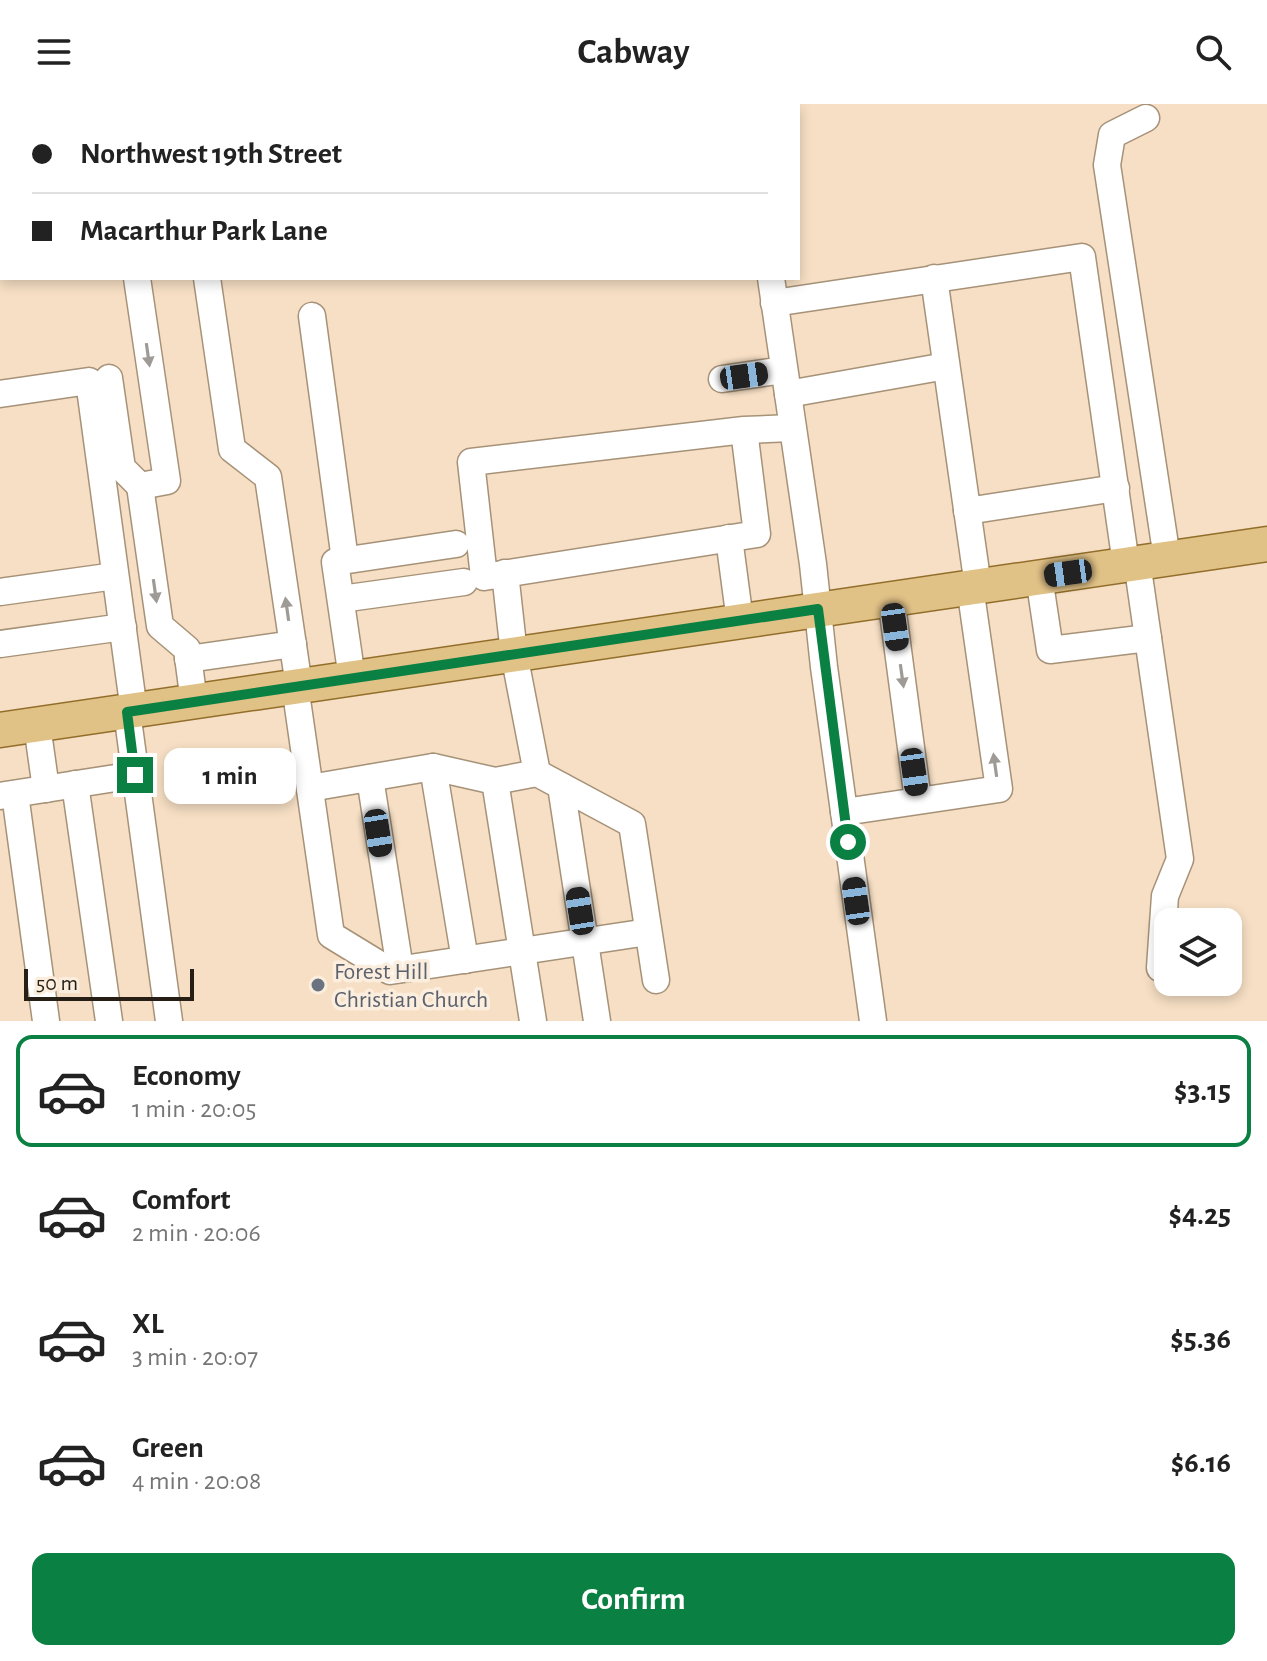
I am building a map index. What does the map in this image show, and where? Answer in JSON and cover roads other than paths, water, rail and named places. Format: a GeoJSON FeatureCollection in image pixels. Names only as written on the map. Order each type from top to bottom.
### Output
{"type":"FeatureCollection","features":[{"type":"Feature","properties":{"kind":"main road"},"geometry":{"type":"LineString","coordinates":[[0,730],[1267,544]]}},
{"type":"Feature","properties":{"kind":"street"},"geometry":{"type":"LineString","coordinates":[[1146,118],[1112,135],[1107,165],[1144,562],[1148,638],[1180,859],[1165,896],[1164,908]]}},
{"type":"Feature","properties":{"kind":"street"},"geometry":{"type":"LineString","coordinates":[[873,1021],[772,291],[934,278],[1082,257],[1116,488],[1144,562]]}},
{"type":"Feature","properties":{"kind":"street"},"geometry":{"type":"LineString","coordinates":[[844,812],[999,789],[967,511],[934,278]]}},
{"type":"Feature","properties":{"kind":"street"},"geometry":{"type":"LineString","coordinates":[[137,280],[167,481],[140,486]]}},
{"type":"Feature","properties":{"kind":"street"},"geometry":{"type":"LineString","coordinates":[[207,280],[232,449],[268,477],[331,935],[390,971],[648,932]]}},
{"type":"Feature","properties":{"kind":"street"},"geometry":{"type":"LineString","coordinates":[[312,316],[345,560]]}},
{"type":"Feature","properties":{"kind":"street"},"geometry":{"type":"LineString","coordinates":[[722,379],[786,382],[946,366]]}},
{"type":"Feature","properties":{"kind":"street"},"geometry":{"type":"LineString","coordinates":[[109,378],[122,468],[140,486],[160,626],[187,649],[194,702]]}},
{"type":"Feature","properties":{"kind":"street"},"geometry":{"type":"LineString","coordinates":[[0,394],[89,381],[123,627],[135,775],[169,1021]]}},
{"type":"Feature","properties":{"kind":"street"},"geometry":{"type":"LineString","coordinates":[[744,430],[757,534],[484,577],[471,462],[744,430],[792,428]]}},
{"type":"Feature","properties":{"kind":"street"},"geometry":{"type":"LineString","coordinates":[[967,511],[1116,488]]}},
{"type":"Feature","properties":{"kind":"street"},"geometry":{"type":"LineString","coordinates":[[729,538],[740,621]]}},
{"type":"Feature","properties":{"kind":"street"},"geometry":{"type":"LineString","coordinates":[[352,678],[335,562],[456,544]]}},
{"type":"Feature","properties":{"kind":"street"},"geometry":{"type":"LineString","coordinates":[[505,573],[514,654],[537,773]]}},
{"type":"Feature","properties":{"kind":"street"},"geometry":{"type":"LineString","coordinates":[[0,592],[115,576]]}},
{"type":"Feature","properties":{"kind":"street"},"geometry":{"type":"LineString","coordinates":[[1039,577],[1050,650],[1148,638]]}},
{"type":"Feature","properties":{"kind":"street"},"geometry":{"type":"LineString","coordinates":[[341,599],[464,582]]}},
{"type":"Feature","properties":{"kind":"street"},"geometry":{"type":"LineString","coordinates":[[891,598],[918,800]]}},
{"type":"Feature","properties":{"kind":"street"},"geometry":{"type":"LineString","coordinates":[[0,644],[123,627]]}},
{"type":"Feature","properties":{"kind":"street"},"geometry":{"type":"LineString","coordinates":[[188,659],[293,644]]}},
{"type":"Feature","properties":{"kind":"street"},"geometry":{"type":"LineString","coordinates":[[229,653],[236,695]]}},
{"type":"Feature","properties":{"kind":"street"},"geometry":{"type":"LineString","coordinates":[[37,725],[46,789]]}},
{"type":"Feature","properties":{"kind":"street"},"geometry":{"type":"LineString","coordinates":[[310,788],[433,767],[495,781],[537,773],[632,824],[656,980]]}},
{"type":"Feature","properties":{"kind":"street"},"geometry":{"type":"LineString","coordinates":[[433,767],[465,960]]}},
{"type":"Feature","properties":{"kind":"street"},"geometry":{"type":"LineString","coordinates":[[46,1021],[7,795],[135,775]]}},
{"type":"Feature","properties":{"kind":"street"},"geometry":{"type":"LineString","coordinates":[[370,778],[400,969]]}},
{"type":"Feature","properties":{"kind":"street"},"geometry":{"type":"LineString","coordinates":[[495,781],[533,1021]]}},
{"type":"Feature","properties":{"kind":"street"},"geometry":{"type":"LineString","coordinates":[[75,784],[109,1021]]}},
{"type":"Feature","properties":{"kind":"street"},"geometry":{"type":"LineString","coordinates":[[561,786],[597,1021]]}},
{"type":"Feature","properties":{"kind":"place","name":"Forest Hill Christian Church"},"geometry":{"type":"Point","coordinates":[318,985]}}]}
